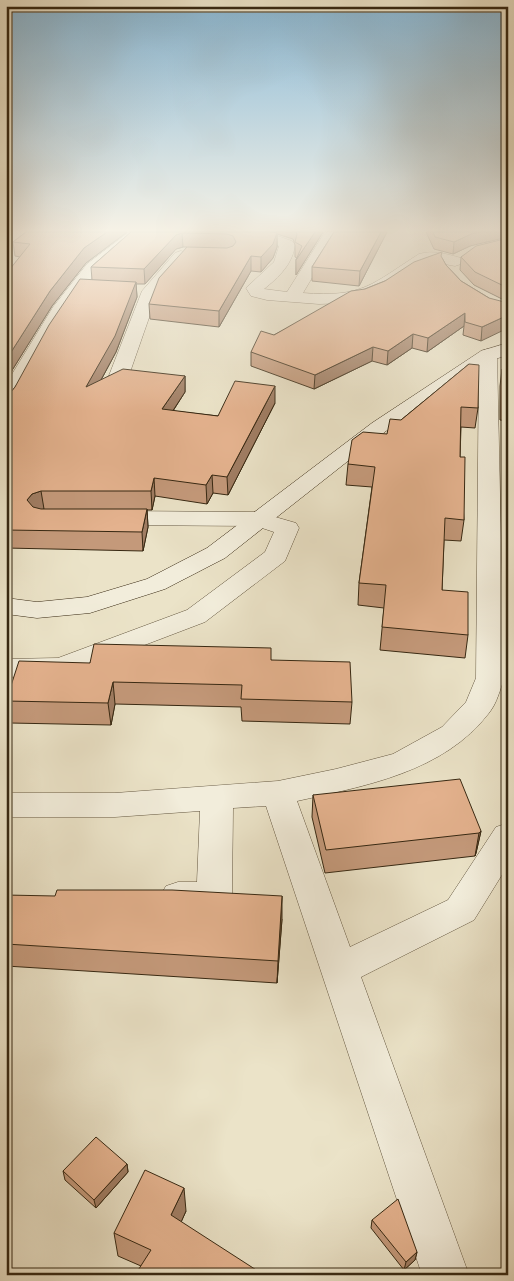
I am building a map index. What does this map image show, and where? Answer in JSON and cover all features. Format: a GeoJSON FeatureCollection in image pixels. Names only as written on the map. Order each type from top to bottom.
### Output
{"type":"FeatureCollection","features":[{"type":"Feature","properties":{"kind":"street"},"geometry":{"type":"LineString","coordinates":[[6,403],[50,323],[73,292]]}},
{"type":"Feature","properties":{"kind":"street"},"geometry":{"type":"LineString","coordinates":[[118,378],[150,292]]}},
{"type":"Feature","properties":{"kind":"street"},"geometry":{"type":"LineString","coordinates":[[257,292],[267,295],[332,300],[370,292]]}},
{"type":"Feature","properties":{"kind":"street"},"geometry":{"type":"LineString","coordinates":[[292,297],[295,292]]}},
{"type":"Feature","properties":{"kind":"street"},"geometry":{"type":"LineString","coordinates":[[6,606],[37,610],[90,605],[156,584],[216,553],[379,427],[498,352]]}},
{"type":"Feature","properties":{"kind":"street"},"geometry":{"type":"LineString","coordinates":[[6,804],[115,805],[278,793],[336,781],[403,762],[453,734],[479,706],[490,678],[498,352]]}},
{"type":"Feature","properties":{"kind":"street"},"geometry":{"type":"LineString","coordinates":[[6,668],[61,667],[196,616],[276,556],[287,528],[258,519],[93,518]]}},
{"type":"Feature","properties":{"kind":"street"},"geometry":{"type":"LineString","coordinates":[[278,793],[446,1275]]}},
{"type":"Feature","properties":{"kind":"street"},"geometry":{"type":"LineString","coordinates":[[144,896],[214,896],[217,797]]}},
{"type":"Feature","properties":{"kind":"street"},"geometry":{"type":"LineString","coordinates":[[340,970],[461,910],[508,836]]}},
{"type":"Feature","properties":{"kind":"building"},"geometry":{"type":"Polygon","coordinates":[[[6,292],[50,292],[6,360],[6,292]]]}},
{"type":"Feature","properties":{"kind":"building"},"geometry":{"type":"Polygon","coordinates":[[[71,292],[132,292],[115,336],[86,387],[123,369],[185,376],[162,409],[218,416],[235,381],[275,386],[227,477],[212,475],[206,485],[154,478],[151,491],[41,491],[32,494],[27,500],[33,507],[41,509],[147,509],[142,532],[6,530],[6,437],[11,427],[6,426],[6,393],[11,392],[15,387],[49,325],[71,292]]]}},
{"type":"Feature","properties":{"kind":"building"},"geometry":{"type":"Polygon","coordinates":[[[154,292],[230,292],[219,311],[149,304],[154,292]]]}},
{"type":"Feature","properties":{"kind":"building"},"geometry":{"type":"Polygon","coordinates":[[[350,292],[479,292],[489,298],[508,303],[508,315],[482,327],[465,322],[465,313],[428,338],[413,334],[388,351],[373,347],[315,375],[251,352],[261,331],[274,335],[350,292]]]}},
{"type":"Feature","properties":{"kind":"building"},"geometry":{"type":"Polygon","coordinates":[[[469,364],[479,365],[478,408],[461,407],[460,457],[465,457],[464,520],[445,518],[442,590],[468,592],[468,635],[382,627],[386,585],[359,583],[375,467],[348,464],[352,440],[363,432],[387,434],[390,419],[401,420],[469,364]]]}},
{"type":"Feature","properties":{"kind":"building"},"geometry":{"type":"Polygon","coordinates":[[[502,369],[508,370],[508,404],[503,403],[502,369]]]}},
{"type":"Feature","properties":{"kind":"building"},"geometry":{"type":"Polygon","coordinates":[[[94,644],[271,648],[271,660],[350,662],[352,702],[241,699],[242,685],[113,682],[108,703],[6,701],[19,661],[90,663],[94,644]]]}},
{"type":"Feature","properties":{"kind":"building"},"geometry":{"type":"Polygon","coordinates":[[[460,779],[481,831],[479,833],[326,850],[313,795],[460,779]]]}},
{"type":"Feature","properties":{"kind":"building"},"geometry":{"type":"Polygon","coordinates":[[[57,890],[172,890],[282,896],[278,961],[6,944],[6,895],[55,896],[57,890]]]}},
{"type":"Feature","properties":{"kind":"building"},"geometry":{"type":"Polygon","coordinates":[[[96,1137],[127,1164],[94,1200],[63,1171],[96,1137]]]}},
{"type":"Feature","properties":{"kind":"building"},"geometry":{"type":"Polygon","coordinates":[[[145,1170],[184,1188],[171,1215],[264,1275],[135,1275],[151,1250],[114,1233],[145,1170]]]}},
{"type":"Feature","properties":{"kind":"building"},"geometry":{"type":"Polygon","coordinates":[[[398,1199],[417,1252],[406,1262],[372,1220],[398,1199]]]}}]}
